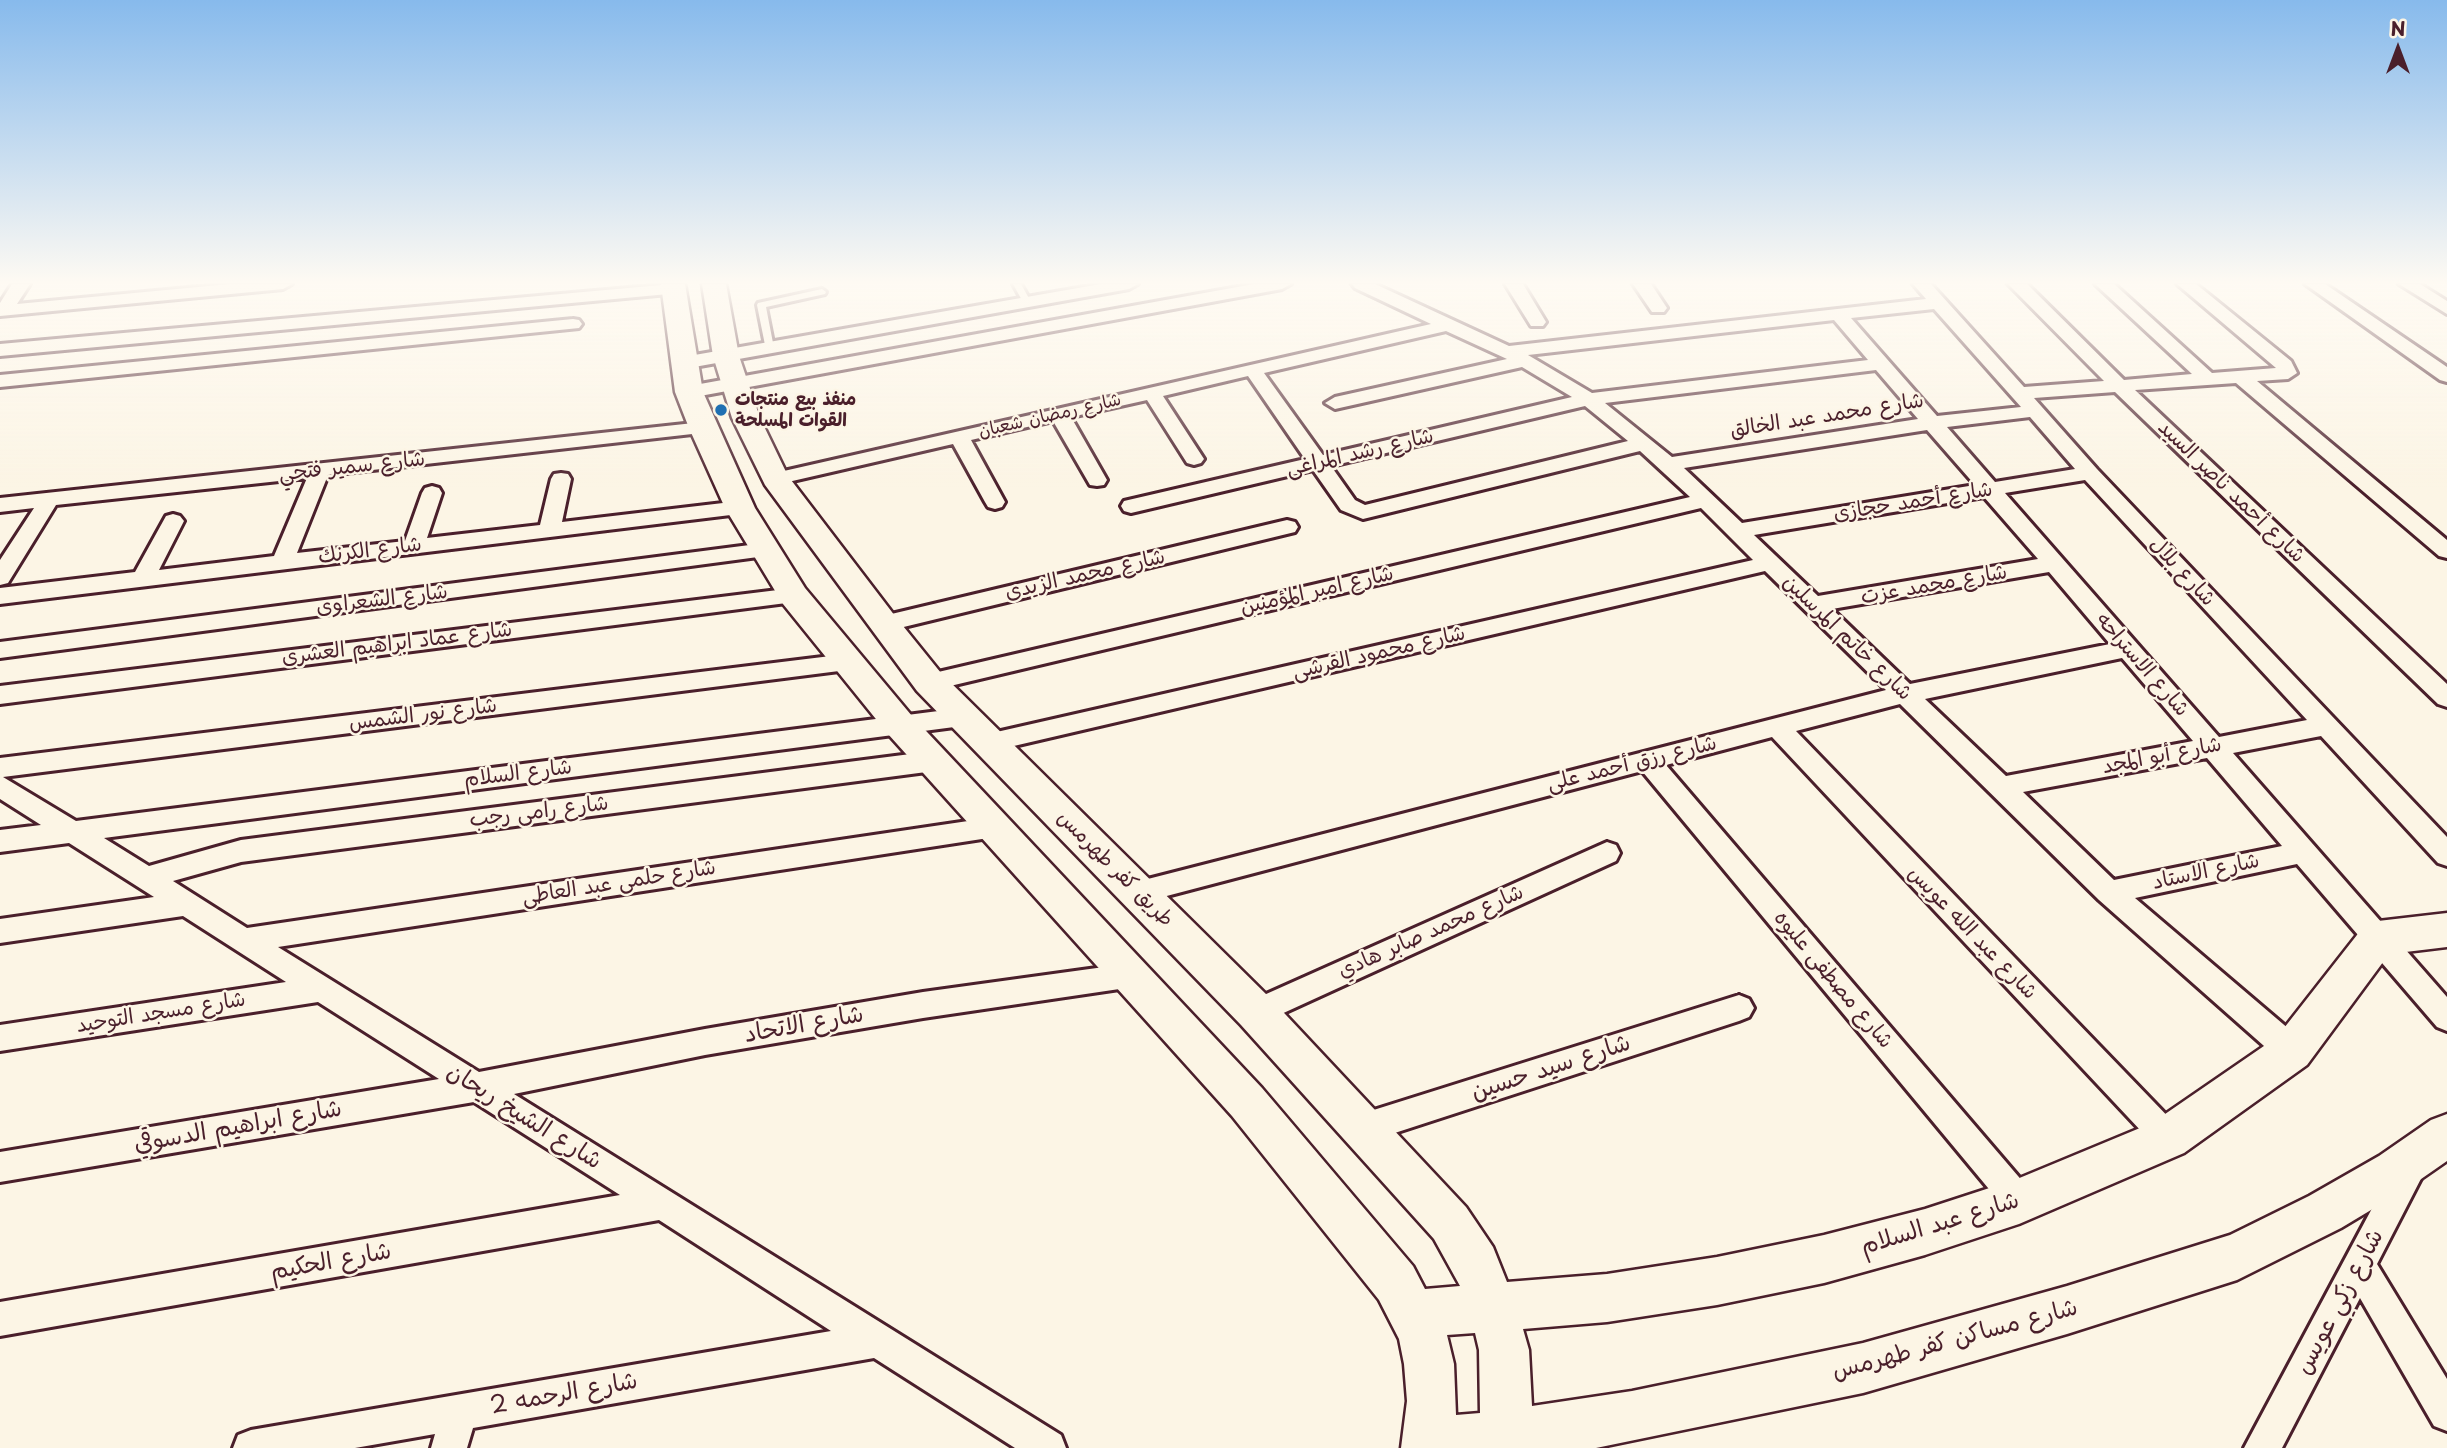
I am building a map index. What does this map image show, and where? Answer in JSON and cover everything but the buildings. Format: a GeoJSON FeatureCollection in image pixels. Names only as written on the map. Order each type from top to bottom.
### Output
{"type":"FeatureCollection","features":[{"type":"Feature","properties":{"kind":"street"},"geometry":{"type":"LineString","coordinates":[[0,381],[296,352]]}},
{"type":"Feature","properties":{"kind":"street"},"geometry":{"type":"LineString","coordinates":[[682,352],[686,378],[703,428],[740,508],[794,596],[900,725],[1133,975],[1247,1102],[1396,1283],[1422,1334],[1429,1364],[1432,1401],[1427,1446]]}},
{"type":"Feature","properties":{"kind":"street","name":"طريق كفر طهرمس"},"geometry":{"type":"LineString","coordinates":[[727,352],[746,418],[775,480],[929,682],[1256,1012],[1450,1223],[1476,1264],[1494,1310],[1504,1350],[1507,1393],[1504,1442]]}},
{"type":"Feature","properties":{"kind":"street"},"geometry":{"type":"LineString","coordinates":[[686,378],[730,369],[762,352]]}},
{"type":"Feature","properties":{"kind":"street"},"geometry":{"type":"LineString","coordinates":[[686,378],[843,352]]}},
{"type":"Feature","properties":{"kind":"street","name":"شارع رمضان شعبان"},"geometry":{"type":"LineString","coordinates":[[775,480],[1333,352]]}},
{"type":"Feature","properties":{"kind":"street","name":"شارع خاتم المرسلين"},"geometry":{"type":"LineString","coordinates":[[1507,352],[1589,399],[1668,464],[2109,892],[2292,1051]]}},
{"type":"Feature","properties":{"kind":"street"},"geometry":{"type":"LineString","coordinates":[[1335,403],[1517,356],[1550,352]]}},
{"type":"Feature","properties":{"kind":"street","name":"شارع الاستراحه"},"geometry":{"type":"LineString","coordinates":[[1870,352],[2447,1018]]}},
{"type":"Feature","properties":{"kind":"street","name":"شارع بلال"},"geometry":{"type":"LineString","coordinates":[[1983,352],[2090,473],[2447,855]]}},
{"type":"Feature","properties":{"kind":"street","name":"شارع أحمد ناصر السيد"},"geometry":{"type":"LineString","coordinates":[[2085,352],[2447,698]]}},
{"type":"Feature","properties":{"kind":"street"},"geometry":{"type":"LineString","coordinates":[[2178,352],[2209,380]]}},
{"type":"Feature","properties":{"kind":"street"},"geometry":{"type":"LineString","coordinates":[[2020,393],[2288,373],[2284,365],[2268,352]]}},
{"type":"Feature","properties":{"kind":"street"},"geometry":{"type":"LineString","coordinates":[[2412,352],[2447,376]]}},
{"type":"Feature","properties":{"kind":"street","name":"شارع رشد المراغى"},"geometry":{"type":"LineString","coordinates":[[1130,506],[1589,399],[1881,364]]}},
{"type":"Feature","properties":{"kind":"street"},"geometry":{"type":"LineString","coordinates":[[1253,370],[1348,505],[1363,512],[1643,444]]}},
{"type":"Feature","properties":{"kind":"street"},"geometry":{"type":"LineString","coordinates":[[2242,378],[2447,551]]}},
{"type":"Feature","properties":{"kind":"street"},"geometry":{"type":"LineString","coordinates":[[1152,393],[1194,459]]}},
{"type":"Feature","properties":{"kind":"street","name":"شارع محمد عبد الخالق"},"geometry":{"type":"LineString","coordinates":[[1668,464],[1932,423],[2035,411]]}},
{"type":"Feature","properties":{"kind":"street"},"geometry":{"type":"LineString","coordinates":[[1059,414],[1097,480]]}},
{"type":"Feature","properties":{"kind":"street","name":"شارع سمير فتحي"},"geometry":{"type":"LineString","coordinates":[[0,505],[703,428]]}},
{"type":"Feature","properties":{"kind":"street"},"geometry":{"type":"LineString","coordinates":[[958,437],[995,502]]}},
{"type":"Feature","properties":{"kind":"street"},"geometry":{"type":"LineString","coordinates":[[283,562],[320,470]]}},
{"type":"Feature","properties":{"kind":"street","name":"شارع أحمد حجازى"},"geometry":{"type":"LineString","coordinates":[[1737,531],[2090,473]]}},
{"type":"Feature","properties":{"kind":"street"},"geometry":{"type":"LineString","coordinates":[[550,530],[561,479]]}},
{"type":"Feature","properties":{"kind":"street"},"geometry":{"type":"LineString","coordinates":[[414,546],[432,493]]}},
{"type":"Feature","properties":{"kind":"street"},"geometry":{"type":"LineString","coordinates":[[0,578],[50,500]]}},
{"type":"Feature","properties":{"kind":"street","name":"شارع امير المؤمنين"},"geometry":{"type":"LineString","coordinates":[[929,682],[1705,500]]}},
{"type":"Feature","properties":{"kind":"street","name":"شارع الكرنك"},"geometry":{"type":"LineString","coordinates":[[0,596],[740,508]]}},
{"type":"Feature","properties":{"kind":"street"},"geometry":{"type":"LineString","coordinates":[[142,579],[173,521]]}},
{"type":"Feature","properties":{"kind":"street","name":"شارع محمد الزيدى"},"geometry":{"type":"LineString","coordinates":[[883,624],[1287,527]]}},
{"type":"Feature","properties":{"kind":"street","name":"شارع الشعراوى"},"geometry":{"type":"LineString","coordinates":[[0,650],[765,550]]}},
{"type":"Feature","properties":{"kind":"street","name":"شارع محمود القرشى"},"geometry":{"type":"LineString","coordinates":[[975,730],[1770,563]]}},
{"type":"Feature","properties":{"kind":"street","name":"شارع محمد عزت"},"geometry":{"type":"LineString","coordinates":[[1813,606],[2054,564]]}},
{"type":"Feature","properties":{"kind":"street","name":"شارع عماد ابراهيم العشرى"},"geometry":{"type":"LineString","coordinates":[[0,695],[794,596]]}},
{"type":"Feature","properties":{"kind":"street","name":"شارع رزق أحمد على"},"geometry":{"type":"LineString","coordinates":[[1140,892],[1904,694],[2127,649]]}},
{"type":"Feature","properties":{"kind":"street","name":"شارع نور الشمس"},"geometry":{"type":"LineString","coordinates":[[0,768],[846,662]]}},
{"type":"Feature","properties":{"kind":"street","name":"شارع السلام"},"geometry":{"type":"LineString","coordinates":[[0,841],[900,725],[975,730]]}},
{"type":"Feature","properties":{"kind":"street","name":"شارع أبو المجد"},"geometry":{"type":"LineString","coordinates":[[1999,787],[2326,726]]}},
{"type":"Feature","properties":{"kind":"street","name":"شارع عبد الله عويس"},"geometry":{"type":"LineString","coordinates":[[1777,727],[2168,1138]]}},
{"type":"Feature","properties":{"kind":"street","name":"شارع مصطفى عليوه"},"geometry":{"type":"LineString","coordinates":[[1647,760],[2020,1200]]}},
{"type":"Feature","properties":{"kind":"street","name":"شارع رامى رجب"},"geometry":{"type":"LineString","coordinates":[[147,878],[241,851],[934,761]]}},
{"type":"Feature","properties":{"kind":"street","name":"شارع الشيخ ريحان"},"geometry":{"type":"LineString","coordinates":[[0,786],[1048,1448]]}},
{"type":"Feature","properties":{"kind":"street","name":"شارع حلمى عبد العاطى"},"geometry":{"type":"LineString","coordinates":[[244,940],[995,827]]}},
{"type":"Feature","properties":{"kind":"street","name":"شارع الاستاد"},"geometry":{"type":"LineString","coordinates":[[2109,892],[2303,852]]}},
{"type":"Feature","properties":{"kind":"street","name":"شارع محمد صابر هادي"},"geometry":{"type":"LineString","coordinates":[[1256,1012],[1607,853]]}},
{"type":"Feature","properties":{"kind":"street"},"geometry":{"type":"LineString","coordinates":[[0,932],[187,904]]}},
{"type":"Feature","properties":{"kind":"street"},"geometry":{"type":"LineString","coordinates":[[2378,937],[2447,930]]}},
{"type":"Feature","properties":{"kind":"street","name":"شارع عبد السلام"},"geometry":{"type":"LineString","coordinates":[[1412,1314],[1494,1310],[1607,1298],[1757,1273],[1824,1259],[1925,1232],[2020,1200],[2168,1138],[2292,1051],[2378,937]]}},
{"type":"Feature","properties":{"kind":"street","name":"شارع الاتحاد"},"geometry":{"type":"LineString","coordinates":[[477,1087],[705,1042],[909,1007],[1133,975]]}},
{"type":"Feature","properties":{"kind":"street","name":"شارع مسجد التوحيد"},"geometry":{"type":"LineString","coordinates":[[0,1038],[321,989]]}},
{"type":"Feature","properties":{"kind":"street","name":"شارع سيد حسين"},"geometry":{"type":"LineString","coordinates":[[1364,1128],[1739,1008]]}},
{"type":"Feature","properties":{"kind":"street","name":"شارع ابراهيم الدسوقي"},"geometry":{"type":"LineString","coordinates":[[0,1167],[477,1087]]}},
{"type":"Feature","properties":{"kind":"street","name":"شارع زكي عويس"},"geometry":{"type":"LineString","coordinates":[[2262,1448],[2360,1267],[2439,1140]]}},
{"type":"Feature","properties":{"kind":"street","name":"شارع مساكن كفر طهرمس"},"geometry":{"type":"LineString","coordinates":[[1427,1446],[1504,1442],[1863,1368],[2067,1310],[2237,1256],[2325,1212],[2439,1140]]}},
{"type":"Feature","properties":{"kind":"street","name":"شارع الحكيم"},"geometry":{"type":"LineString","coordinates":[[0,1320],[662,1204]]}},
{"type":"Feature","properties":{"kind":"street"},"geometry":{"type":"LineString","coordinates":[[2360,1267],[2447,1413]]}},
{"type":"Feature","properties":{"kind":"street","name":"شارع الرحمه 2"},"geometry":{"type":"LineString","coordinates":[[251,1448],[877,1340]]}},
{"type":"Feature","properties":{"kind":"street"},"geometry":{"type":"LineString","coordinates":[[449,1448],[458,1412]]}},
{"type":"Feature","properties":{"kind":"place","name":"منفذ بيع منتجات القوات المسلحة"},"geometry":{"type":"Point","coordinates":[721,410]}}]}
